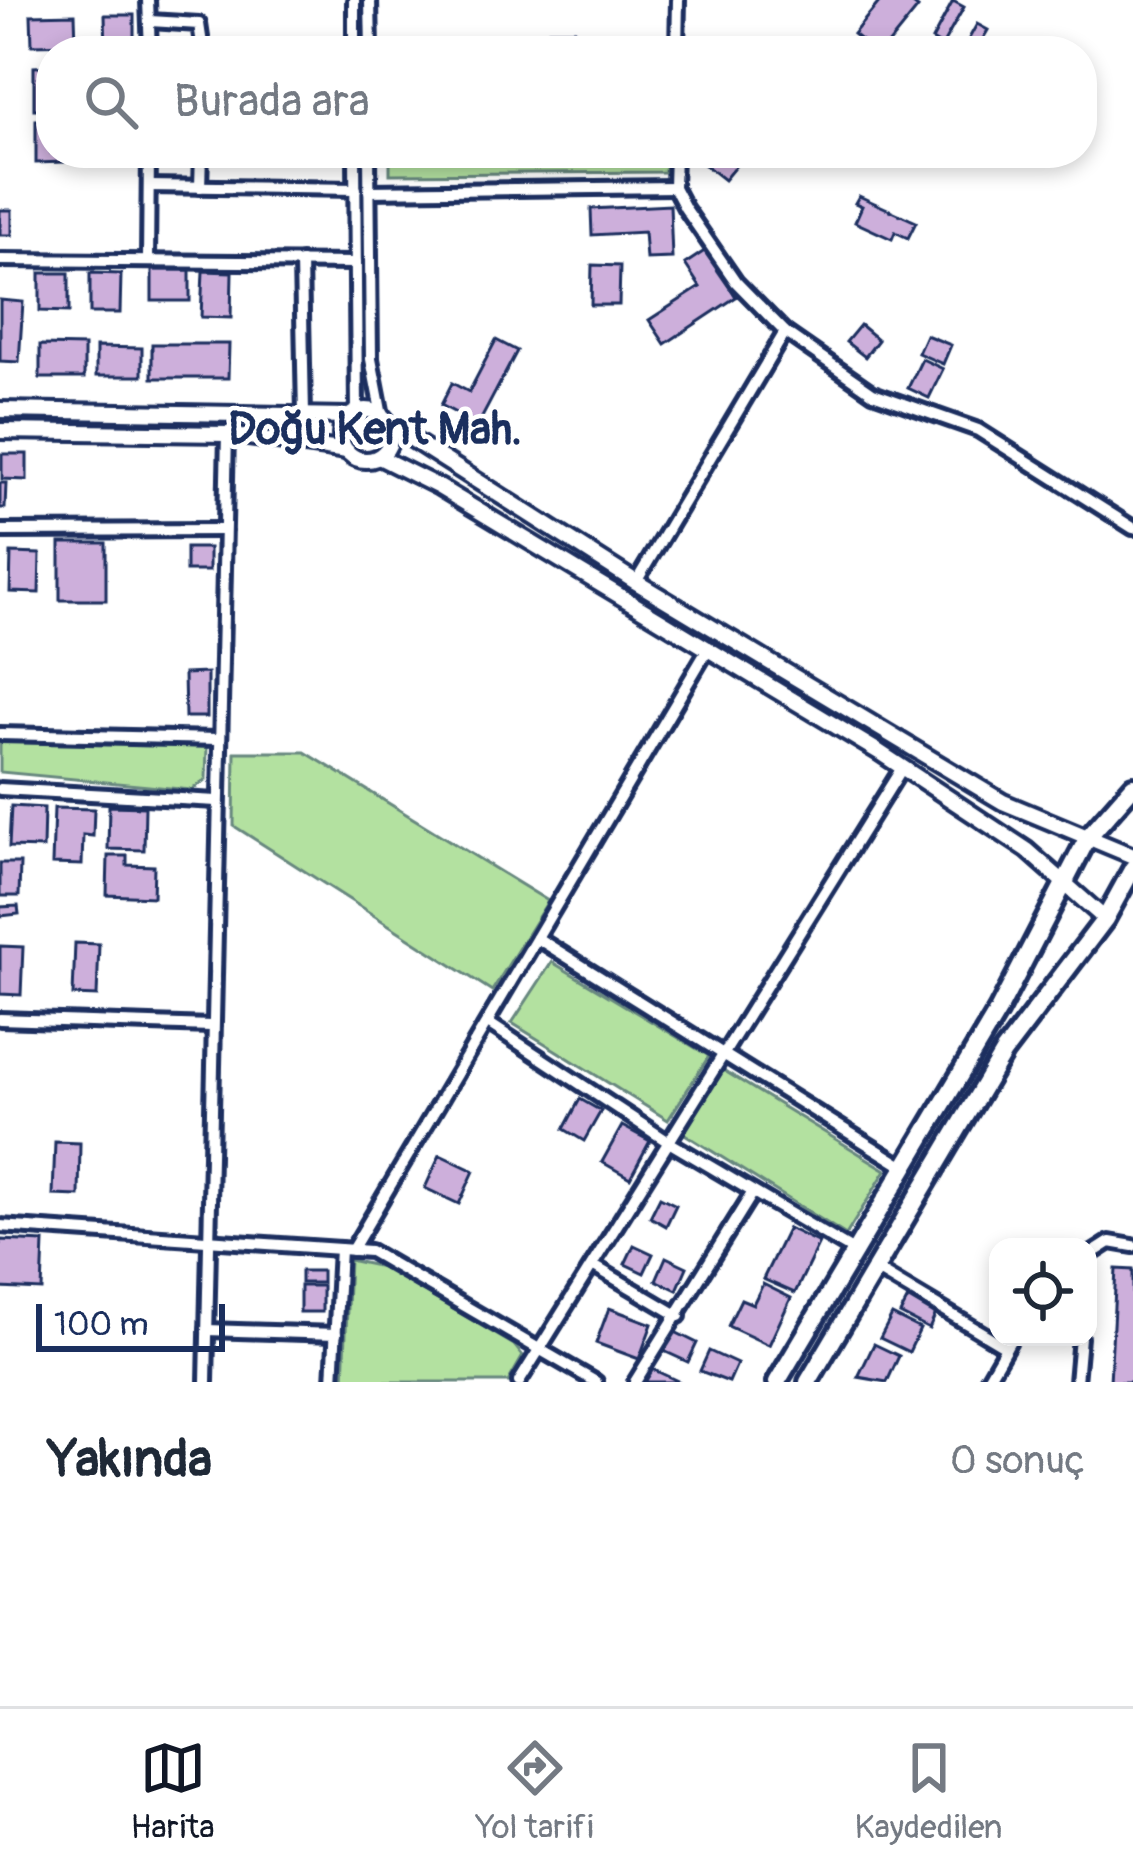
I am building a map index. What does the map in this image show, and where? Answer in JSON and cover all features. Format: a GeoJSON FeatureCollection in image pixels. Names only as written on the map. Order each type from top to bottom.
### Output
{"type":"FeatureCollection","features":[{"type":"Feature","properties":{"kind":"main road"},"geometry":{"type":"LineString","coordinates":[[777,1382],[1026,960],[1088,837],[1133,786]]}},
{"type":"Feature","properties":{"kind":"main road"},"geometry":{"type":"LineString","coordinates":[[808,1382],[1004,1053],[1128,889],[1133,868]]}},
{"type":"Feature","properties":{"kind":"street"},"geometry":{"type":"LineString","coordinates":[[148,0],[150,36]]}},
{"type":"Feature","properties":{"kind":"street"},"geometry":{"type":"LineString","coordinates":[[354,0],[354,36]]}},
{"type":"Feature","properties":{"kind":"street"},"geometry":{"type":"LineString","coordinates":[[370,0],[370,36]]}},
{"type":"Feature","properties":{"kind":"street"},"geometry":{"type":"LineString","coordinates":[[677,36],[678,0]]}},
{"type":"Feature","properties":{"kind":"street"},"geometry":{"type":"LineString","coordinates":[[150,21],[199,24],[201,36]]}},
{"type":"Feature","properties":{"kind":"street"},"geometry":{"type":"LineString","coordinates":[[148,260],[149,168]]}},
{"type":"Feature","properties":{"kind":"street"},"geometry":{"type":"LineString","coordinates":[[200,187],[201,168]]}},
{"type":"Feature","properties":{"kind":"street"},"geometry":{"type":"LineString","coordinates":[[358,168],[371,359],[389,446],[379,457]]}},
{"type":"Feature","properties":{"kind":"street"},"geometry":{"type":"LineString","coordinates":[[347,451],[342,430],[353,414],[356,263],[367,168]]}},
{"type":"Feature","properties":{"kind":"street"},"geometry":{"type":"LineString","coordinates":[[675,168],[674,187],[736,282],[785,332],[873,393],[979,430],[1133,529]]}},
{"type":"Feature","properties":{"kind":"street"},"geometry":{"type":"LineString","coordinates":[[148,186],[674,187]]}},
{"type":"Feature","properties":{"kind":"street"},"geometry":{"type":"LineString","coordinates":[[0,260],[356,263]]}},
{"type":"Feature","properties":{"kind":"street"},"geometry":{"type":"LineString","coordinates":[[301,262],[304,416]]}},
{"type":"Feature","properties":{"kind":"street"},"geometry":{"type":"LineString","coordinates":[[636,582],[785,332]]}},
{"type":"Feature","properties":{"kind":"street"},"geometry":{"type":"LineString","coordinates":[[0,410],[353,414],[385,420],[636,582],[1003,802],[1133,856]]}},
{"type":"Feature","properties":{"kind":"street"},"geometry":{"type":"LineString","coordinates":[[0,431],[227,434],[347,451],[360,459],[379,457],[709,646],[902,768],[1027,850],[1105,919]]}},
{"type":"Feature","properties":{"kind":"street"},"geometry":{"type":"LineString","coordinates":[[206,1382],[227,434]]}},
{"type":"Feature","properties":{"kind":"street"},"geometry":{"type":"LineString","coordinates":[[0,531],[224,530]]}},
{"type":"Feature","properties":{"kind":"street"},"geometry":{"type":"LineString","coordinates":[[333,1382],[346,1249],[488,1023],[709,646]]}},
{"type":"Feature","properties":{"kind":"street"},"geometry":{"type":"LineString","coordinates":[[0,734],[218,740]]}},
{"type":"Feature","properties":{"kind":"street"},"geometry":{"type":"LineString","coordinates":[[519,1382],[902,768]]}},
{"type":"Feature","properties":{"kind":"street"},"geometry":{"type":"LineString","coordinates":[[0,789],[217,801]]}},
{"type":"Feature","properties":{"kind":"street"},"geometry":{"type":"LineString","coordinates":[[537,938],[728,1052],[906,1168]]}},
{"type":"Feature","properties":{"kind":"street"},"geometry":{"type":"LineString","coordinates":[[0,1019],[211,1026]]}},
{"type":"Feature","properties":{"kind":"street"},"geometry":{"type":"LineString","coordinates":[[488,1023],[668,1141],[857,1253]]}},
{"type":"Feature","properties":{"kind":"street"},"geometry":{"type":"LineString","coordinates":[[635,1382],[753,1192]]}},
{"type":"Feature","properties":{"kind":"street"},"geometry":{"type":"LineString","coordinates":[[0,1226],[208,1236],[370,1251],[596,1382]]}},
{"type":"Feature","properties":{"kind":"street"},"geometry":{"type":"LineString","coordinates":[[1097,1248],[1110,1242],[1133,1246]]}},
{"type":"Feature","properties":{"kind":"street"},"geometry":{"type":"LineString","coordinates":[[594,1266],[680,1316]]}},
{"type":"Feature","properties":{"kind":"street"},"geometry":{"type":"LineString","coordinates":[[875,1269],[989,1331]]}},
{"type":"Feature","properties":{"kind":"street"},"geometry":{"type":"LineString","coordinates":[[207,1330],[335,1334]]}},
{"type":"Feature","properties":{"kind":"street"},"geometry":{"type":"LineString","coordinates":[[986,1382],[1007,1346]]}},
{"type":"Feature","properties":{"kind":"street"},"geometry":{"type":"LineString","coordinates":[[1076,1382],[1079,1346]]}},
{"type":"Feature","properties":{"kind":"green space"},"geometry":{"type":"Polygon","coordinates":[[[390,168],[665,168],[665,172],[390,174],[390,168]]]}},
{"type":"Feature","properties":{"kind":"green space"},"geometry":{"type":"Polygon","coordinates":[[[0,739],[207,747],[206,780],[191,790],[0,772],[0,739]]]}},
{"type":"Feature","properties":{"kind":"green space"},"geometry":{"type":"Polygon","coordinates":[[[235,752],[305,752],[548,901],[492,991],[234,826],[235,752]]]}},
{"type":"Feature","properties":{"kind":"green space"},"geometry":{"type":"Polygon","coordinates":[[[552,962],[709,1056],[668,1120],[512,1023],[552,962]]]}},
{"type":"Feature","properties":{"kind":"green space"},"geometry":{"type":"Polygon","coordinates":[[[723,1070],[886,1170],[846,1235],[680,1131],[723,1070]]]}},
{"type":"Feature","properties":{"kind":"green space"},"geometry":{"type":"Polygon","coordinates":[[[349,1260],[382,1267],[514,1345],[523,1356],[508,1382],[344,1382],[349,1260]]]}},
{"type":"Feature","properties":{"kind":"building"},"geometry":{"type":"Polygon","coordinates":[[[881,0],[908,0],[918,8],[895,36],[853,34],[881,0]]]}},
{"type":"Feature","properties":{"kind":"building"},"geometry":{"type":"Polygon","coordinates":[[[953,1],[964,7],[948,36],[934,36],[953,1]]]}},
{"type":"Feature","properties":{"kind":"building"},"geometry":{"type":"Polygon","coordinates":[[[75,14],[76,36],[36,36],[36,45],[32,45],[31,15],[75,14]]]}},
{"type":"Feature","properties":{"kind":"building"},"geometry":{"type":"Polygon","coordinates":[[[105,15],[134,15],[134,36],[106,36],[105,15]]]}},
{"type":"Feature","properties":{"kind":"building"},"geometry":{"type":"Polygon","coordinates":[[[977,24],[988,30],[985,36],[970,36],[977,24]]]}},
{"type":"Feature","properties":{"kind":"building"},"geometry":{"type":"Polygon","coordinates":[[[549,30],[574,30],[574,36],[549,36],[549,30]]]}},
{"type":"Feature","properties":{"kind":"building"},"geometry":{"type":"Polygon","coordinates":[[[709,168],[734,168],[724,180],[709,168]]]}},
{"type":"Feature","properties":{"kind":"building"},"geometry":{"type":"Polygon","coordinates":[[[859,196],[916,222],[908,238],[895,232],[892,239],[855,222],[862,206],[855,203],[859,196]]]}},
{"type":"Feature","properties":{"kind":"building"},"geometry":{"type":"Polygon","coordinates":[[[670,205],[672,258],[646,259],[644,232],[592,235],[591,209],[670,205]]]}},
{"type":"Feature","properties":{"kind":"building"},"geometry":{"type":"Polygon","coordinates":[[[0,210],[12,210],[12,235],[0,235],[0,210]]]}},
{"type":"Feature","properties":{"kind":"building"},"geometry":{"type":"Polygon","coordinates":[[[706,250],[736,297],[665,344],[649,320],[700,287],[685,264],[706,250]]]}},
{"type":"Feature","properties":{"kind":"building"},"geometry":{"type":"Polygon","coordinates":[[[592,265],[620,266],[619,305],[591,305],[592,265]]]}},
{"type":"Feature","properties":{"kind":"building"},"geometry":{"type":"Polygon","coordinates":[[[152,270],[190,270],[190,301],[152,301],[152,270]]]}},
{"type":"Feature","properties":{"kind":"building"},"geometry":{"type":"Polygon","coordinates":[[[203,271],[232,272],[231,318],[201,317],[203,271]]]}},
{"type":"Feature","properties":{"kind":"building"},"geometry":{"type":"Polygon","coordinates":[[[40,273],[69,273],[69,312],[40,311],[40,273]]]}},
{"type":"Feature","properties":{"kind":"building"},"geometry":{"type":"Polygon","coordinates":[[[90,273],[121,274],[120,313],[90,313],[90,273]]]}},
{"type":"Feature","properties":{"kind":"building"},"geometry":{"type":"Polygon","coordinates":[[[0,300],[23,302],[19,362],[0,361],[0,300]]]}},
{"type":"Feature","properties":{"kind":"building"},"geometry":{"type":"Polygon","coordinates":[[[860,325],[878,340],[865,357],[846,342],[860,325]]]}},
{"type":"Feature","properties":{"kind":"building"},"geometry":{"type":"Polygon","coordinates":[[[926,335],[951,345],[943,364],[918,353],[926,335]]]}},
{"type":"Feature","properties":{"kind":"building"},"geometry":{"type":"Polygon","coordinates":[[[496,340],[517,351],[478,425],[441,405],[452,383],[469,392],[496,340]]]}},
{"type":"Feature","properties":{"kind":"building"},"geometry":{"type":"Polygon","coordinates":[[[152,344],[229,344],[228,378],[152,378],[152,344]]]}},
{"type":"Feature","properties":{"kind":"building"},"geometry":{"type":"Polygon","coordinates":[[[40,345],[84,346],[84,378],[40,378],[40,345]]]}},
{"type":"Feature","properties":{"kind":"building"},"geometry":{"type":"Polygon","coordinates":[[[96,347],[142,348],[142,376],[96,376],[96,347]]]}},
{"type":"Feature","properties":{"kind":"building"},"geometry":{"type":"Polygon","coordinates":[[[922,359],[943,369],[929,398],[908,388],[922,359]]]}},
{"type":"Feature","properties":{"kind":"building"},"geometry":{"type":"Polygon","coordinates":[[[2,454],[27,454],[27,480],[2,479],[2,454]]]}},
{"type":"Feature","properties":{"kind":"building"},"geometry":{"type":"Polygon","coordinates":[[[0,483],[6,483],[5,508],[0,508],[0,483]]]}},
{"type":"Feature","properties":{"kind":"building"},"geometry":{"type":"Polygon","coordinates":[[[60,543],[106,543],[106,600],[60,600],[60,543]]]}},
{"type":"Feature","properties":{"kind":"building"},"geometry":{"type":"Polygon","coordinates":[[[186,548],[209,548],[209,571],[186,571],[186,548]]]}},
{"type":"Feature","properties":{"kind":"building"},"geometry":{"type":"Polygon","coordinates":[[[11,553],[40,554],[39,593],[10,592],[11,553]]]}},
{"type":"Feature","properties":{"kind":"building"},"geometry":{"type":"Polygon","coordinates":[[[207,673],[207,717],[185,717],[184,674],[207,673]]]}},
{"type":"Feature","properties":{"kind":"building"},"geometry":{"type":"Polygon","coordinates":[[[11,806],[44,808],[43,848],[9,847],[11,806]]]}},
{"type":"Feature","properties":{"kind":"building"},"geometry":{"type":"Polygon","coordinates":[[[109,806],[145,807],[144,850],[108,849],[109,806]]]}},
{"type":"Feature","properties":{"kind":"building"},"geometry":{"type":"Polygon","coordinates":[[[54,808],[94,809],[93,836],[83,835],[82,865],[52,864],[54,808]]]}},
{"type":"Feature","properties":{"kind":"building"},"geometry":{"type":"Polygon","coordinates":[[[108,856],[127,856],[127,865],[154,866],[153,897],[107,895],[108,856]]]}},
{"type":"Feature","properties":{"kind":"building"},"geometry":{"type":"Polygon","coordinates":[[[0,863],[20,863],[19,896],[0,896],[0,863]]]}},
{"type":"Feature","properties":{"kind":"building"},"geometry":{"type":"Polygon","coordinates":[[[18,906],[19,914],[0,916],[0,907],[18,906]]]}},
{"type":"Feature","properties":{"kind":"building"},"geometry":{"type":"Polygon","coordinates":[[[75,943],[99,944],[97,996],[73,995],[75,943]]]}},
{"type":"Feature","properties":{"kind":"building"},"geometry":{"type":"Polygon","coordinates":[[[0,946],[23,947],[21,995],[0,994],[0,946]]]}},
{"type":"Feature","properties":{"kind":"building"},"geometry":{"type":"Polygon","coordinates":[[[580,1099],[601,1111],[584,1141],[564,1129],[580,1099]]]}},
{"type":"Feature","properties":{"kind":"building"},"geometry":{"type":"Polygon","coordinates":[[[622,1126],[650,1141],[630,1178],[602,1162],[622,1126]]]}},
{"type":"Feature","properties":{"kind":"building"},"geometry":{"type":"Polygon","coordinates":[[[55,1142],[80,1143],[79,1196],[53,1195],[55,1142]]]}},
{"type":"Feature","properties":{"kind":"building"},"geometry":{"type":"Polygon","coordinates":[[[440,1155],[474,1171],[459,1204],[425,1188],[440,1155]]]}},
{"type":"Feature","properties":{"kind":"building"},"geometry":{"type":"Polygon","coordinates":[[[660,1197],[676,1205],[666,1226],[650,1217],[660,1197]]]}},
{"type":"Feature","properties":{"kind":"building"},"geometry":{"type":"Polygon","coordinates":[[[788,1228],[819,1243],[795,1293],[763,1279],[788,1228]]]}},
{"type":"Feature","properties":{"kind":"building"},"geometry":{"type":"Polygon","coordinates":[[[0,1240],[44,1242],[42,1290],[0,1288],[0,1240]]]}},
{"type":"Feature","properties":{"kind":"building"},"geometry":{"type":"Polygon","coordinates":[[[634,1245],[653,1254],[644,1273],[625,1264],[634,1245]]]}},
{"type":"Feature","properties":{"kind":"building"},"geometry":{"type":"Polygon","coordinates":[[[666,1257],[687,1267],[677,1290],[656,1280],[666,1257]]]}},
{"type":"Feature","properties":{"kind":"building"},"geometry":{"type":"Polygon","coordinates":[[[1116,1269],[1133,1270],[1133,1382],[1110,1382],[1116,1269]]]}},
{"type":"Feature","properties":{"kind":"building"},"geometry":{"type":"Polygon","coordinates":[[[301,1271],[322,1271],[322,1283],[301,1283],[301,1271]]]}},
{"type":"Feature","properties":{"kind":"building"},"geometry":{"type":"Polygon","coordinates":[[[763,1284],[791,1298],[769,1345],[728,1326],[741,1299],[753,1304],[763,1284]]]}},
{"type":"Feature","properties":{"kind":"building"},"geometry":{"type":"Polygon","coordinates":[[[300,1286],[322,1286],[322,1312],[300,1312],[300,1286]]]}},
{"type":"Feature","properties":{"kind":"building"},"geometry":{"type":"Polygon","coordinates":[[[910,1295],[938,1309],[929,1329],[900,1314],[910,1295]]]}},
{"type":"Feature","properties":{"kind":"building"},"geometry":{"type":"Polygon","coordinates":[[[609,1308],[652,1324],[639,1359],[596,1343],[609,1308]]]}},
{"type":"Feature","properties":{"kind":"building"},"geometry":{"type":"Polygon","coordinates":[[[892,1315],[920,1329],[909,1352],[880,1338],[892,1315]]]}},
{"type":"Feature","properties":{"kind":"building"},"geometry":{"type":"Polygon","coordinates":[[[673,1331],[697,1343],[688,1362],[664,1351],[673,1331]]]}},
{"type":"Feature","properties":{"kind":"building"},"geometry":{"type":"Polygon","coordinates":[[[874,1344],[899,1356],[887,1382],[858,1377],[874,1344]]]}},
{"type":"Feature","properties":{"kind":"building"},"geometry":{"type":"Polygon","coordinates":[[[709,1351],[737,1364],[729,1382],[700,1371],[709,1351]]]}},
{"type":"Feature","properties":{"kind":"building"},"geometry":{"type":"Polygon","coordinates":[[[652,1369],[680,1382],[645,1382],[652,1369]]]}},
{"type":"Feature","properties":{"kind":"district","name":"Doğu Kent Mah."},"geometry":{"type":"Point","coordinates":[375,428]}}]}
